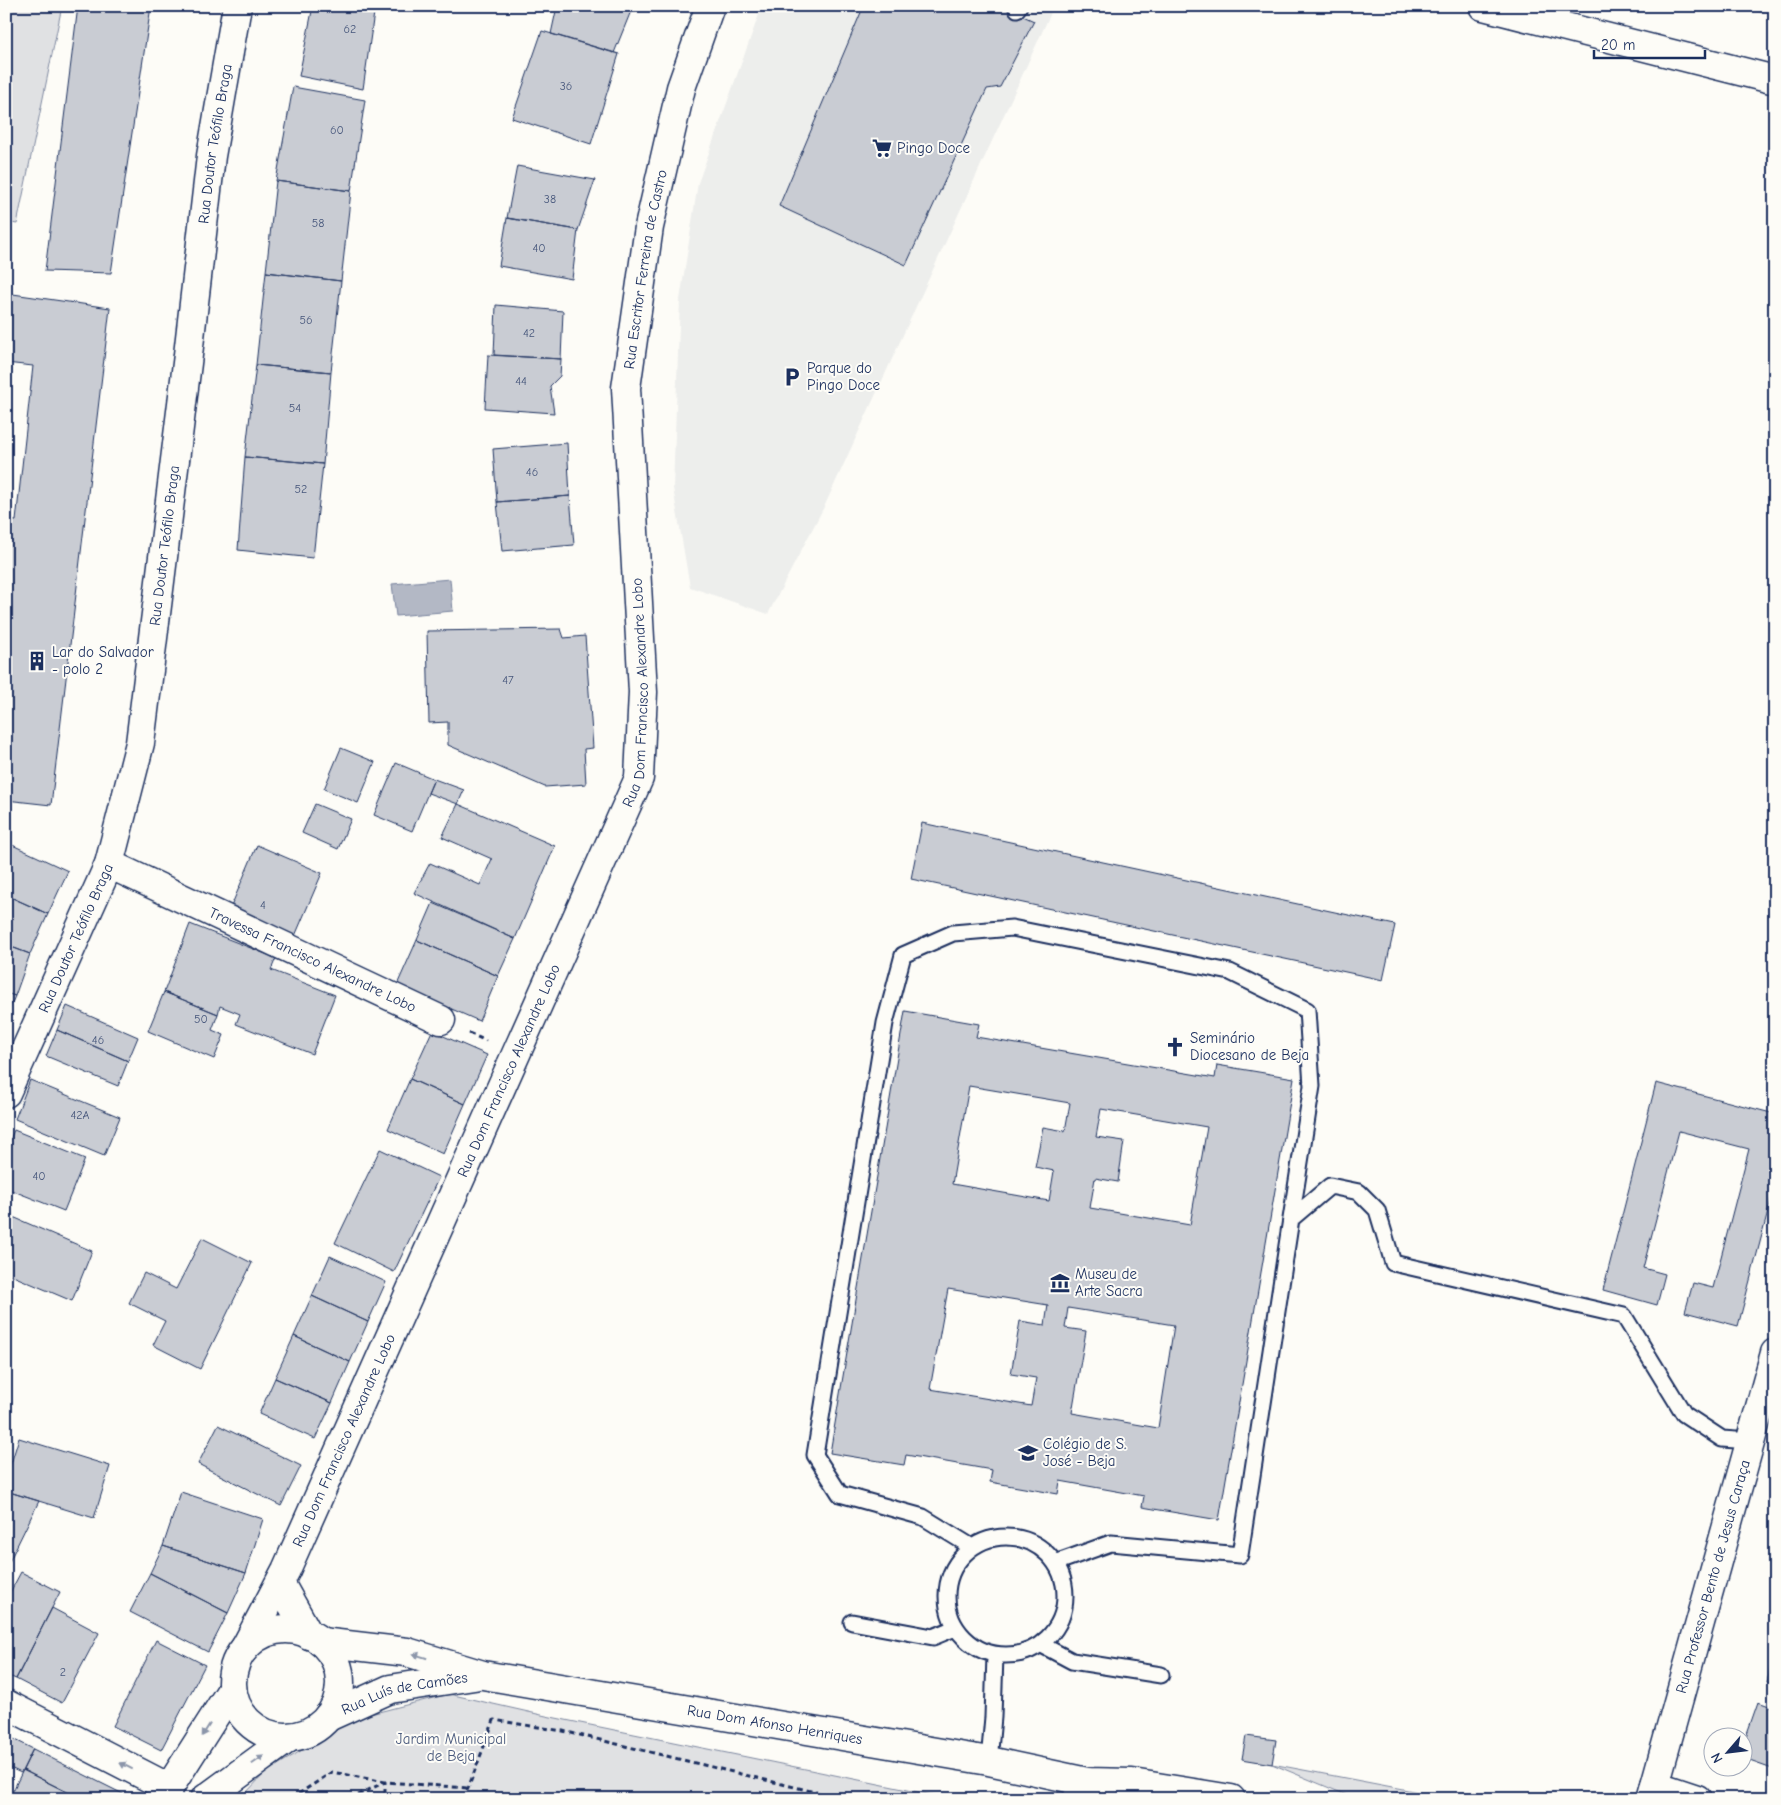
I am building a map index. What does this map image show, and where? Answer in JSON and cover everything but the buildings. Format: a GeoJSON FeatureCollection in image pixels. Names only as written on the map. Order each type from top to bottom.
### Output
{"type":"FeatureCollection","features":[{"type":"Feature","properties":{"kind":"main road","name":"Rua Doutor Teófilo Braga"},"geometry":{"type":"LineString","coordinates":[[6,1093],[108,864],[140,743],[211,156],[237,6]]}},
{"type":"Feature","properties":{"kind":"main road","name":"Rua Escritor Ferreira de Castro"},"geometry":{"type":"LineString","coordinates":[[634,538],[626,388],[649,227],[681,88],[710,6]]}},
{"type":"Feature","properties":{"kind":"main road"},"geometry":{"type":"LineString","coordinates":[[1483,6],[1775,80]]}},
{"type":"Feature","properties":{"kind":"main road","name":"Rua Dom Francisco Alexandre Lobo"},"geometry":{"type":"LineString","coordinates":[[245,1648],[280,1583],[639,778],[643,692],[634,538]]}},
{"type":"Feature","properties":{"kind":"main road","name":"Travessa Francisco Alexandre Lobo"},"geometry":{"type":"LineString","coordinates":[[108,864],[441,1020]]}},
{"type":"Feature","properties":{"kind":"main road","name":"Rua Professor Bento de Jesus Caraça"},"geometry":{"type":"LineString","coordinates":[[1653,1792],[1775,1353]]}},
{"type":"Feature","properties":{"kind":"main road"},"geometry":{"type":"LineString","coordinates":[[280,1583],[315,1639],[332,1655],[339,1671],[340,1687],[336,1703],[328,1717],[317,1728],[304,1734],[290,1737],[274,1736],[258,1730],[245,1719],[236,1705],[232,1689],[233,1674],[237,1660],[245,1648],[268,1632],[282,1629],[296,1630],[315,1639]]}},
{"type":"Feature","properties":{"kind":"main road","name":"Rua Dom Afonso Henriques"},"geometry":{"type":"LineString","coordinates":[[315,1639],[407,1652],[483,1675],[989,1760],[1082,1790],[1138,1791],[1231,1799]]}},
{"type":"Feature","properties":{"kind":"main road","name":"Rua Luís de Camões"},"geometry":{"type":"LineString","coordinates":[[328,1717],[390,1689],[483,1675]]}},
{"type":"Feature","properties":{"kind":"main road"},"geometry":{"type":"LineString","coordinates":[[6,1704],[168,1794],[232,1689]]}},
{"type":"Feature","properties":{"kind":"main road"},"geometry":{"type":"LineString","coordinates":[[205,1799],[290,1737]]}},
{"type":"Feature","properties":{"kind":"main road"},"geometry":{"type":"LineString","coordinates":[[1653,1792],[1697,1799]]}},
{"type":"Feature","properties":{"kind":"lane"},"geometry":{"type":"LineString","coordinates":[[972,1547],[924,1517],[840,1494],[815,1454],[885,1023],[903,955],[953,933],[1012,928],[1230,972],[1307,1010],[1312,1086],[1240,1554],[1111,1543],[1055,1563]]}},
{"type":"Feature","properties":{"kind":"lane"},"geometry":{"type":"LineString","coordinates":[[1291,1220],[1330,1186],[1359,1192],[1376,1210],[1393,1263],[1624,1316],[1684,1414],[1722,1439],[1750,1441]]}},
{"type":"Feature","properties":{"kind":"lane"},"geometry":{"type":"LineString","coordinates":[[1008,1536],[1026,1540],[1042,1549],[1055,1563],[1063,1580],[1066,1598],[1063,1615],[1054,1631],[1042,1645],[1027,1652],[1011,1656],[995,1655],[979,1650],[965,1640],[955,1628],[948,1611],[946,1592],[950,1575],[959,1559],[972,1547],[989,1539],[1008,1536]]}},
{"type":"Feature","properties":{"kind":"lane"},"geometry":{"type":"LineString","coordinates":[[852,1622],[933,1637],[955,1628]]}},
{"type":"Feature","properties":{"kind":"lane"},"geometry":{"type":"LineString","coordinates":[[1042,1645],[1072,1661],[1161,1675]]}},
{"type":"Feature","properties":{"kind":"lane"},"geometry":{"type":"LineString","coordinates":[[989,1760],[993,1717],[995,1655]]}},
{"type":"Feature","properties":{"kind":"path"},"geometry":{"type":"LineString","coordinates":[[441,1020],[516,1055]]}},
{"type":"Feature","properties":{"kind":"path"},"geometry":{"type":"LineString","coordinates":[[464,1799],[494,1720],[563,1731],[844,1799]]}},
{"type":"Feature","properties":{"kind":"path"},"geometry":{"type":"LineString","coordinates":[[291,1799],[332,1772],[386,1782],[468,1788]]}},
{"type":"Feature","properties":{"kind":"path"},"geometry":{"type":"LineString","coordinates":[[350,1799],[386,1782]]}},
{"type":"Feature","properties":{"kind":"path"},"geometry":{"type":"LineString","coordinates":[[385,1799],[386,1782]]}},
{"type":"Feature","properties":{"kind":"shaded area","name":"Pingo Doce"},"geometry":{"type":"Polygon","coordinates":[[[762,6],[1054,6],[825,505],[768,614],[690,587],[673,488],[680,300],[698,183],[762,6]]]}},
{"type":"Feature","properties":{"kind":"shaded area"},"geometry":{"type":"Polygon","coordinates":[[[450,579],[453,611],[396,616],[392,584],[450,579]]]}},
{"type":"Feature","properties":{"kind":"green space"},"geometry":{"type":"Polygon","coordinates":[[[6,6],[62,6],[17,224],[6,222],[6,6]]]}},
{"type":"Feature","properties":{"kind":"green space","name":"Jardim Municipal de Beja"},"geometry":{"type":"Polygon","coordinates":[[[449,1694],[546,1716],[952,1799],[240,1799],[266,1772],[355,1718],[449,1694]]]}},
{"type":"Feature","properties":{"kind":"green space"},"geometry":{"type":"Polygon","coordinates":[[[1272,1764],[1455,1799],[1356,1799],[1272,1764]]]}},
{"type":"Feature","properties":{"kind":"place","name":"Pingo Doce"},"geometry":{"type":"Point","coordinates":[882,148]}},
{"type":"Feature","properties":{"kind":"place","name":"Parque do Pingo Doce"},"geometry":{"type":"Point","coordinates":[792,377]}},
{"type":"Feature","properties":{"kind":"place","name":"Lar do Salvador - polo 2"},"geometry":{"type":"Point","coordinates":[37,661]}},
{"type":"Feature","properties":{"kind":"place","name":"Seminário Diocesano de Beja"},"geometry":{"type":"Point","coordinates":[1175,1047]}},
{"type":"Feature","properties":{"kind":"place","name":"Museu de Arte Sacra"},"geometry":{"type":"Point","coordinates":[1060,1283]}},
{"type":"Feature","properties":{"kind":"place","name":"Colégio de S. José - Beja"},"geometry":{"type":"Point","coordinates":[1028,1453]}}]}
